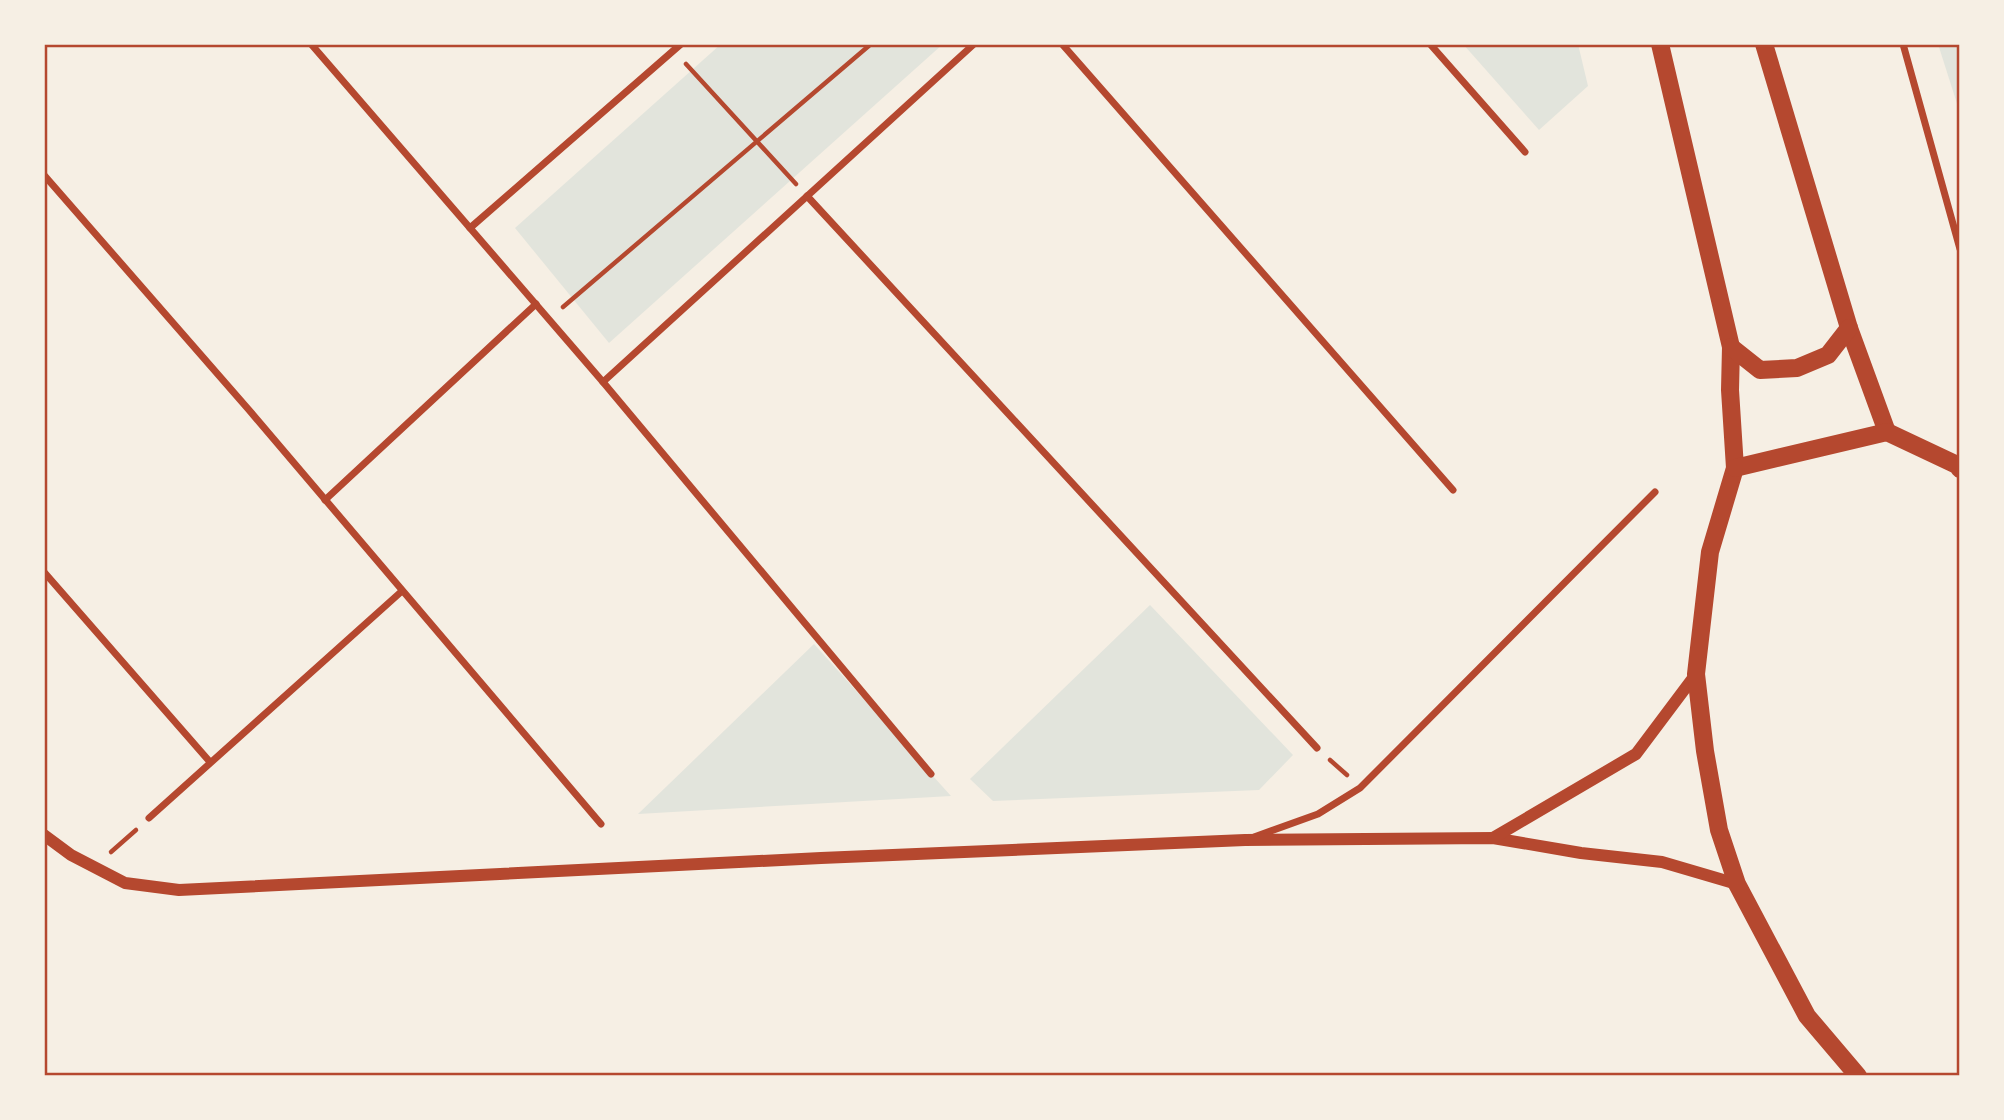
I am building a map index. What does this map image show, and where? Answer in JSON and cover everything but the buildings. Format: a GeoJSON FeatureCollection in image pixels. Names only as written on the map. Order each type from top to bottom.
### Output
{"type":"FeatureCollection","features":[{"type":"Feature","properties":{"kind":"main road"},"geometry":{"type":"LineString","coordinates":[[1660,44],[1731,347],[1730,390],[1735,468],[1710,552],[1696,674],[1705,751],[1719,830],[1737,884],[1807,1016],[1857,1076]]}},
{"type":"Feature","properties":{"kind":"main road"},"geometry":{"type":"LineString","coordinates":[[1764,44],[1849,328],[1887,432]]}},
{"type":"Feature","properties":{"kind":"main road"},"geometry":{"type":"LineString","coordinates":[[1731,347],[1760,370],[1797,368],[1828,355],[1849,328]]}},
{"type":"Feature","properties":{"kind":"main road"},"geometry":{"type":"LineString","coordinates":[[1735,468],[1887,432],[1957,465],[1960,469]]}},
{"type":"Feature","properties":{"kind":"street"},"geometry":{"type":"LineString","coordinates":[[311,44],[603,382],[931,774]]}},
{"type":"Feature","properties":{"kind":"street"},"geometry":{"type":"LineString","coordinates":[[470,228],[671,47],[681,44]]}},
{"type":"Feature","properties":{"kind":"street"},"geometry":{"type":"LineString","coordinates":[[603,382],[974,44]]}},
{"type":"Feature","properties":{"kind":"street"},"geometry":{"type":"LineString","coordinates":[[1062,44],[1453,490]]}},
{"type":"Feature","properties":{"kind":"street"},"geometry":{"type":"LineString","coordinates":[[1430,44],[1525,152]]}},
{"type":"Feature","properties":{"kind":"street"},"geometry":{"type":"LineString","coordinates":[[1903,44],[1960,249]]}},
{"type":"Feature","properties":{"kind":"street"},"geometry":{"type":"LineString","coordinates":[[44,175],[601,824]]}},
{"type":"Feature","properties":{"kind":"street"},"geometry":{"type":"LineString","coordinates":[[807,196],[1317,748]]}},
{"type":"Feature","properties":{"kind":"street"},"geometry":{"type":"LineString","coordinates":[[325,500],[536,304]]}},
{"type":"Feature","properties":{"kind":"street"},"geometry":{"type":"LineString","coordinates":[[1245,840],[1318,814],[1360,788],[1655,492]]}},
{"type":"Feature","properties":{"kind":"street"},"geometry":{"type":"LineString","coordinates":[[44,572],[211,762]]}},
{"type":"Feature","properties":{"kind":"street"},"geometry":{"type":"LineString","coordinates":[[149,818],[402,590]]}},
{"type":"Feature","properties":{"kind":"street"},"geometry":{"type":"LineString","coordinates":[[1493,838],[1636,754],[1696,674]]}},
{"type":"Feature","properties":{"kind":"street"},"geometry":{"type":"LineString","coordinates":[[44,835],[71,855],[125,883],[179,890],[768,860],[1245,840],[1493,838],[1581,853],[1662,862],[1737,884]]}},
{"type":"Feature","properties":{"kind":"path"},"geometry":{"type":"LineString","coordinates":[[549,319],[871,44]]}},
{"type":"Feature","properties":{"kind":"path"},"geometry":{"type":"LineString","coordinates":[[671,47],[807,196]]}},
{"type":"Feature","properties":{"kind":"path"},"geometry":{"type":"LineString","coordinates":[[1317,748],[1360,788]]}},
{"type":"Feature","properties":{"kind":"path"},"geometry":{"type":"LineString","coordinates":[[95,867],[149,818]]}},
{"type":"Feature","properties":{"kind":"shaded area"},"geometry":{"type":"Polygon","coordinates":[[[721,44],[943,44],[609,343],[515,228],[721,44]]]}},
{"type":"Feature","properties":{"kind":"shaded area"},"geometry":{"type":"Polygon","coordinates":[[[1463,44],[1578,44],[1588,86],[1539,130],[1463,44]]]}},
{"type":"Feature","properties":{"kind":"shaded area"},"geometry":{"type":"Polygon","coordinates":[[[1938,44],[1960,44],[1960,113],[1938,44]]]}},
{"type":"Feature","properties":{"kind":"shaded area"},"geometry":{"type":"Polygon","coordinates":[[[1150,605],[1293,755],[1259,790],[993,801],[970,779],[1150,605]]]}},
{"type":"Feature","properties":{"kind":"shaded area"},"geometry":{"type":"Polygon","coordinates":[[[814,644],[951,796],[638,814],[814,644]]]}}]}
